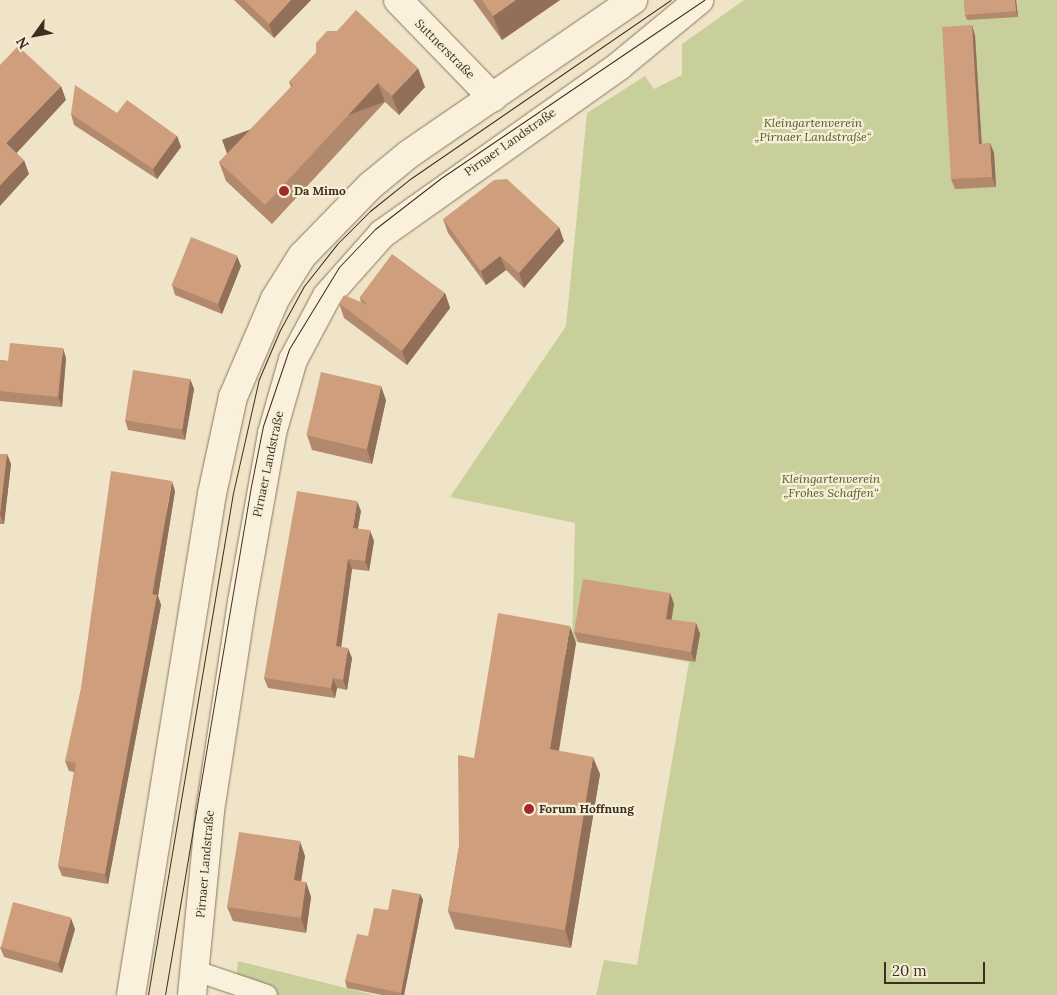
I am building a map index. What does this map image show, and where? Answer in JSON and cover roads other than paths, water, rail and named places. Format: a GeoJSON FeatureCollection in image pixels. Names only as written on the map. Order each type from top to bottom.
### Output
{"type":"FeatureCollection","features":[{"type":"Feature","properties":{"kind":"street","name":"Suttnerstraße"},"geometry":{"type":"LineString","coordinates":[[398,0],[493,98]]}},
{"type":"Feature","properties":{"kind":"street"},"geometry":{"type":"LineString","coordinates":[[131,995],[212,494],[236,388],[275,299],[302,256],[370,186],[409,154],[633,0]]}},
{"type":"Feature","properties":{"kind":"street","name":"Pirnaer Landstraße"},"geometry":{"type":"LineString","coordinates":[[194,983],[210,811],[242,602],[272,433],[293,360],[327,296],[382,234],[618,66],[700,0]]}},
{"type":"Feature","properties":{"kind":"lane"},"geometry":{"type":"LineString","coordinates":[[194,983],[267,995]]}},
{"type":"Feature","properties":{"kind":"tram line"},"geometry":{"type":"LineString","coordinates":[[148,995],[233,493],[259,379],[280,330],[304,286],[337,244],[370,211],[410,179],[670,0]]}},
{"type":"Feature","properties":{"kind":"tram line"},"geometry":{"type":"LineString","coordinates":[[165,995],[251,486],[263,426],[289,349],[339,267],[375,229],[441,178],[704,0]]}},
{"type":"Feature","properties":{"kind":"place","name":"Da Mimo"},"geometry":{"type":"Point","coordinates":[284,191]}},
{"type":"Feature","properties":{"kind":"place","name":"Forum Hoffnung"},"geometry":{"type":"Point","coordinates":[529,809]}},
{"type":"Feature","properties":{"kind":"park label","name":"Kleingartenverein „Pirnaer Landstraße“"},"geometry":{"type":"Point","coordinates":[813,130]}},
{"type":"Feature","properties":{"kind":"park label","name":"Kleingartenverein „Frohes Schaffen“"},"geometry":{"type":"Point","coordinates":[831,486]}}]}
